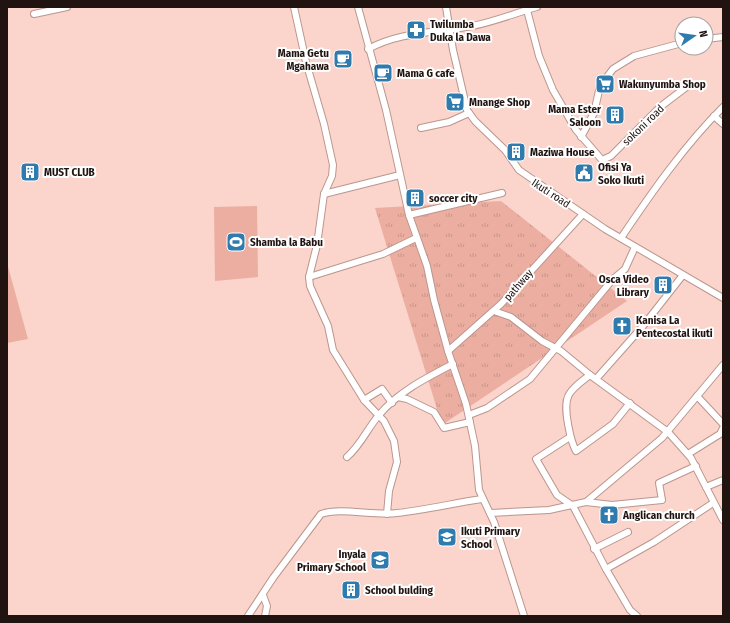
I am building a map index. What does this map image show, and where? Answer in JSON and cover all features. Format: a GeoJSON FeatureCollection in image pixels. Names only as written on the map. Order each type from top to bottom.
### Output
{"type":"FeatureCollection","features":[{"type":"Feature","properties":{"kind":"street"},"geometry":{"type":"LineString","coordinates":[[34,14],[67,7]]}},
{"type":"Feature","properties":{"kind":"street"},"geometry":{"type":"LineString","coordinates":[[294,7],[306,62],[318,98],[331,156],[332,176],[324,194],[317,245],[309,277],[310,289],[328,326],[333,350],[364,400],[379,415],[394,441],[397,456],[388,497],[387,514]]}},
{"type":"Feature","properties":{"kind":"street"},"geometry":{"type":"LineString","coordinates":[[358,7],[368,49],[386,110],[409,215],[427,266],[434,300],[469,419],[482,499],[490,513],[522,615]]}},
{"type":"Feature","properties":{"kind":"street","name":"Ikuti road"},"geometry":{"type":"LineString","coordinates":[[446,7],[461,90],[469,113],[505,150],[523,174],[549,189],[583,214],[635,247],[723,298]]}},
{"type":"Feature","properties":{"kind":"street"},"geometry":{"type":"LineString","coordinates":[[368,49],[408,34],[480,25],[537,7]]}},
{"type":"Feature","properties":{"kind":"street","name":"sokoni road"},"geometry":{"type":"LineString","coordinates":[[527,10],[539,56],[553,90],[581,137],[600,158],[604,160],[607,159],[660,107],[689,85]]}},
{"type":"Feature","properties":{"kind":"street"},"geometry":{"type":"LineString","coordinates":[[581,137],[594,113],[600,86],[613,69],[634,56],[674,45]]}},
{"type":"Feature","properties":{"kind":"street"},"geometry":{"type":"LineString","coordinates":[[621,238],[665,174],[723,106]]}},
{"type":"Feature","properties":{"kind":"street"},"geometry":{"type":"LineString","coordinates":[[421,128],[449,122],[469,113]]}},
{"type":"Feature","properties":{"kind":"street"},"geometry":{"type":"LineString","coordinates":[[714,116],[723,124]]}},
{"type":"Feature","properties":{"kind":"street"},"geometry":{"type":"LineString","coordinates":[[324,194],[400,175]]}},
{"type":"Feature","properties":{"kind":"street"},"geometry":{"type":"LineString","coordinates":[[409,215],[502,193]]}},
{"type":"Feature","properties":{"kind":"street","name":"pathway"},"geometry":{"type":"LineString","coordinates":[[448,351],[494,311],[583,214]]}},
{"type":"Feature","properties":{"kind":"street"},"geometry":{"type":"LineString","coordinates":[[309,277],[383,254],[416,238]]}},
{"type":"Feature","properties":{"kind":"street"},"geometry":{"type":"LineString","coordinates":[[398,397],[407,399],[434,412],[444,428],[469,419],[487,408],[530,379],[554,348],[577,324],[613,279],[625,269],[635,247]]}},
{"type":"Feature","properties":{"kind":"street"},"geometry":{"type":"LineString","coordinates":[[596,379],[643,326],[683,275]]}},
{"type":"Feature","properties":{"kind":"street"},"geometry":{"type":"LineString","coordinates":[[494,311],[511,317],[554,348],[561,351],[590,375],[668,432],[688,454],[696,466],[713,503],[723,520]]}},
{"type":"Feature","properties":{"kind":"street"},"geometry":{"type":"LineString","coordinates":[[347,457],[362,443],[379,415],[398,397],[422,380],[453,364]]}},
{"type":"Feature","properties":{"kind":"street"},"geometry":{"type":"LineString","coordinates":[[586,502],[668,432],[723,365]]}},
{"type":"Feature","properties":{"kind":"street"},"geometry":{"type":"LineString","coordinates":[[590,375],[571,389],[567,397],[565,411],[570,437],[576,452],[613,424],[630,403]]}},
{"type":"Feature","properties":{"kind":"street"},"geometry":{"type":"LineString","coordinates":[[364,400],[382,389],[392,403]]}},
{"type":"Feature","properties":{"kind":"street"},"geometry":{"type":"LineString","coordinates":[[696,396],[723,424]]}},
{"type":"Feature","properties":{"kind":"street"},"geometry":{"type":"LineString","coordinates":[[688,454],[720,434],[723,428]]}},
{"type":"Feature","properties":{"kind":"street"},"geometry":{"type":"LineString","coordinates":[[570,437],[536,459],[558,495],[573,506],[594,549],[630,610],[637,616]]}},
{"type":"Feature","properties":{"kind":"street"},"geometry":{"type":"LineString","coordinates":[[490,513],[550,510],[586,502],[620,504],[662,500],[659,483],[696,466]]}},
{"type":"Feature","properties":{"kind":"street"},"geometry":{"type":"LineString","coordinates":[[706,487],[723,480]]}},
{"type":"Feature","properties":{"kind":"street"},"geometry":{"type":"LineString","coordinates":[[248,616],[273,578],[321,514],[328,512],[387,514],[482,499]]}},
{"type":"Feature","properties":{"kind":"street"},"geometry":{"type":"LineString","coordinates":[[606,569],[654,542],[713,503]]}},
{"type":"Feature","properties":{"kind":"street"},"geometry":{"type":"LineString","coordinates":[[594,549],[628,532]]}},
{"type":"Feature","properties":{"kind":"street"},"geometry":{"type":"LineString","coordinates":[[263,594],[267,606],[265,616]]}},
{"type":"Feature","properties":{"kind":"green space"},"geometry":{"type":"Polygon","coordinates":[[[501,201],[627,301],[442,425],[375,208],[501,201]]]}},
{"type":"Feature","properties":{"kind":"green space","name":"Shamba la Babu"},"geometry":{"type":"Polygon","coordinates":[[[257,206],[258,277],[215,281],[214,207],[257,206]]]}},
{"type":"Feature","properties":{"kind":"green space"},"geometry":{"type":"Polygon","coordinates":[[[7,263],[28,339],[7,343],[7,263]]]}},
{"type":"Feature","properties":{"kind":"place","name":"Twilumba Duka la Dawa"},"geometry":{"type":"Point","coordinates":[416,30]}},
{"type":"Feature","properties":{"kind":"place","name":"Mama Getu Mgahawa"},"geometry":{"type":"Point","coordinates":[343,59]}},
{"type":"Feature","properties":{"kind":"place","name":"Mama G cafe"},"geometry":{"type":"Point","coordinates":[383,73]}},
{"type":"Feature","properties":{"kind":"place","name":"Wakunyumba Shop"},"geometry":{"type":"Point","coordinates":[605,84]}},
{"type":"Feature","properties":{"kind":"place","name":"Mnange Shop"},"geometry":{"type":"Point","coordinates":[455,102]}},
{"type":"Feature","properties":{"kind":"place","name":"Mama Ester Saloon"},"geometry":{"type":"Point","coordinates":[615,115]}},
{"type":"Feature","properties":{"kind":"place","name":"Maziwa House"},"geometry":{"type":"Point","coordinates":[516,152]}},
{"type":"Feature","properties":{"kind":"place","name":"MUST CLUB"},"geometry":{"type":"Point","coordinates":[30,172]}},
{"type":"Feature","properties":{"kind":"place","name":"Ofisi Ya Soko Ikuti"},"geometry":{"type":"Point","coordinates":[584,173]}},
{"type":"Feature","properties":{"kind":"place","name":"soccer city"},"geometry":{"type":"Point","coordinates":[415,198]}},
{"type":"Feature","properties":{"kind":"place","name":"Shamba la Babu"},"geometry":{"type":"Point","coordinates":[236,242]}},
{"type":"Feature","properties":{"kind":"place","name":"Osca Video Library"},"geometry":{"type":"Point","coordinates":[663,285]}},
{"type":"Feature","properties":{"kind":"place","name":"Kanisa La Pentecostal ikuti"},"geometry":{"type":"Point","coordinates":[622,326]}},
{"type":"Feature","properties":{"kind":"place","name":"Anglican church"},"geometry":{"type":"Point","coordinates":[609,515]}},
{"type":"Feature","properties":{"kind":"place","name":"Ikuti Primary School"},"geometry":{"type":"Point","coordinates":[447,537]}},
{"type":"Feature","properties":{"kind":"place","name":"Inyala Primary School"},"geometry":{"type":"Point","coordinates":[380,560]}},
{"type":"Feature","properties":{"kind":"place","name":"School bulding"},"geometry":{"type":"Point","coordinates":[351,590]}}]}
